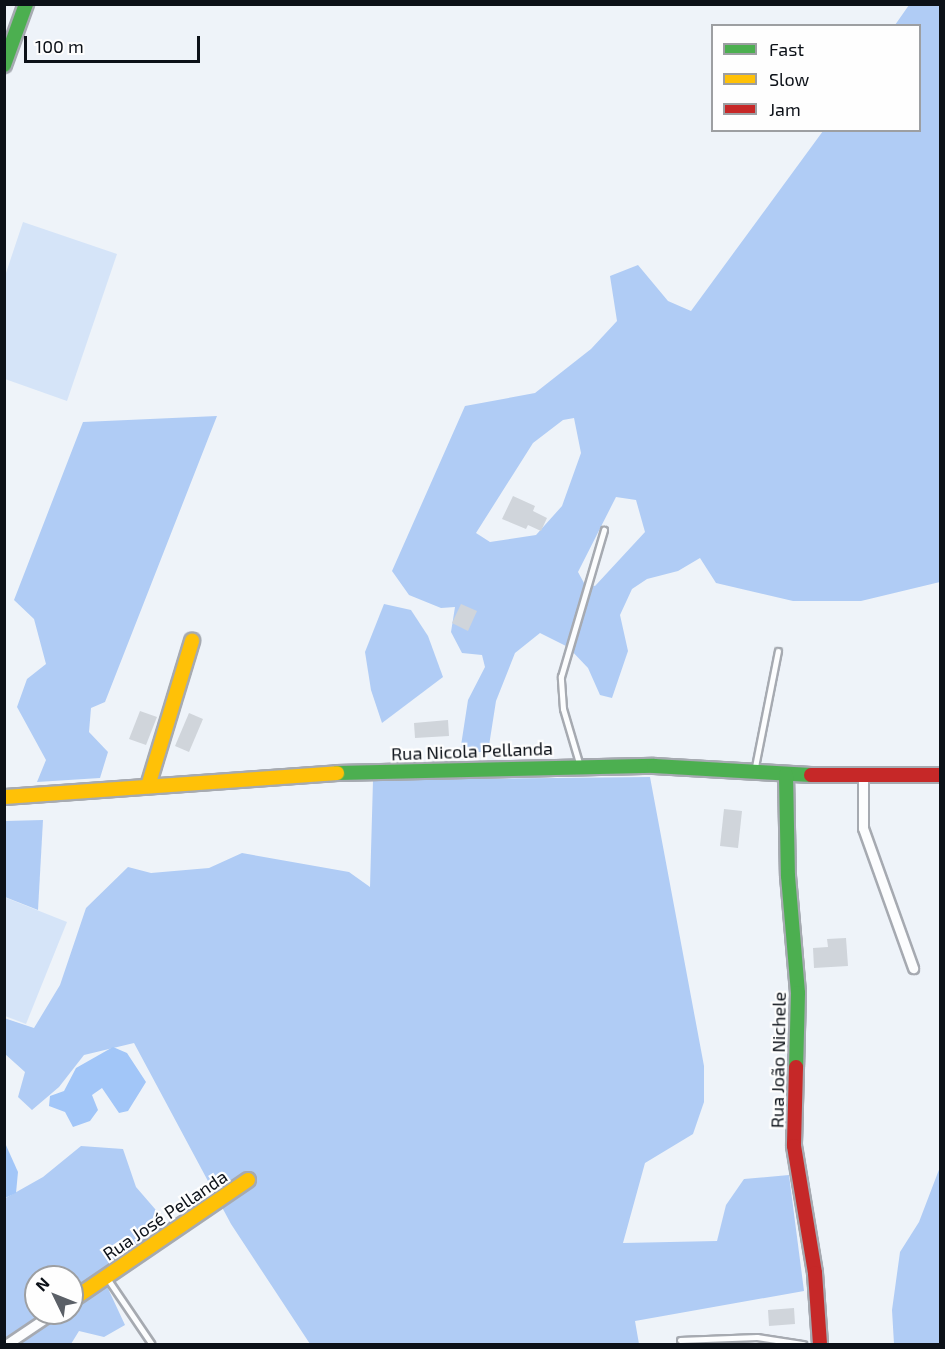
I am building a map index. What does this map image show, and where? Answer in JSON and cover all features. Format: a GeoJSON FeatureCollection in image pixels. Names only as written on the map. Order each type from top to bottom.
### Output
{"type":"FeatureCollection","features":[{"type":"Feature","properties":{"kind":"main road"},"geometry":{"type":"LineString","coordinates":[[4,64],[26,4]]}},
{"type":"Feature","properties":{"kind":"main road"},"geometry":{"type":"LineString","coordinates":[[148,786],[192,641]]}},
{"type":"Feature","properties":{"kind":"main road","name":"Rua Nicola Pellanda"},"geometry":{"type":"LineString","coordinates":[[4,797],[300,774],[579,766],[786,775],[940,775]]}},
{"type":"Feature","properties":{"kind":"main road","name":"Rua João Nichele"},"geometry":{"type":"LineString","coordinates":[[786,775],[788,876],[798,993],[794,1146],[815,1273],[820,1344]]}},
{"type":"Feature","properties":{"kind":"main road","name":"Rua José Pellanda"},"geometry":{"type":"LineString","coordinates":[[84,1292],[248,1180]]}},
{"type":"Feature","properties":{"kind":"street"},"geometry":{"type":"LineString","coordinates":[[863,775],[866,837],[913,969]]}},
{"type":"Feature","properties":{"kind":"street"},"geometry":{"type":"LineString","coordinates":[[7,1344],[35,1325]]}},
{"type":"Feature","properties":{"kind":"lane"},"geometry":{"type":"LineString","coordinates":[[579,766],[563,709],[561,677],[604,530]]}},
{"type":"Feature","properties":{"kind":"lane"},"geometry":{"type":"LineString","coordinates":[[754,772],[778,651]]}},
{"type":"Feature","properties":{"kind":"lane"},"geometry":{"type":"LineString","coordinates":[[107,1277],[152,1344]]}},
{"type":"Feature","properties":{"kind":"lane"},"geometry":{"type":"LineString","coordinates":[[680,1340],[757,1336],[803,1344]]}},
{"type":"Feature","properties":{"kind":"shaded area"},"geometry":{"type":"Polygon","coordinates":[[[909,5],[940,5],[940,582],[861,601],[793,601],[716,583],[700,558],[678,571],[647,579],[632,589],[620,615],[628,651],[612,698],[600,695],[588,668],[568,647],[540,633],[515,653],[496,701],[488,752],[460,752],[468,700],[485,667],[482,655],[462,653],[451,632],[455,607],[441,608],[409,595],[392,571],[465,406],[535,393],[591,349],[617,321],[610,276],[638,265],[668,301],[691,311],[822,132],[921,132],[921,24],[896,24],[909,5]],[[574,418],[563,420],[533,443],[476,533],[490,542],[536,535],[562,506],[581,453],[574,418]],[[616,497],[578,572],[584,583],[595,586],[645,532],[636,500],[616,497]]]}},
{"type":"Feature","properties":{"kind":"shaded area"},"geometry":{"type":"Polygon","coordinates":[[[23,222],[117,254],[67,401],[5,379],[5,276],[23,222]]]}},
{"type":"Feature","properties":{"kind":"shaded area"},"geometry":{"type":"Polygon","coordinates":[[[217,416],[105,702],[91,708],[89,732],[108,752],[100,778],[37,782],[46,760],[17,707],[27,679],[46,664],[34,619],[14,600],[83,422],[217,416]]]}},
{"type":"Feature","properties":{"kind":"shaded area"},"geometry":{"type":"Polygon","coordinates":[[[384,604],[411,610],[428,636],[443,677],[382,723],[371,690],[365,652],[384,604]]]}},
{"type":"Feature","properties":{"kind":"shaded area"},"geometry":{"type":"Polygon","coordinates":[[[650,777],[704,1066],[704,1102],[693,1134],[645,1163],[623,1243],[717,1241],[726,1205],[744,1179],[789,1175],[804,1291],[635,1321],[639,1344],[310,1344],[231,1224],[134,1043],[84,1055],[59,1087],[32,1110],[18,1097],[25,1072],[5,1054],[4,1018],[34,1028],[60,985],[86,908],[128,867],[151,873],[209,868],[242,853],[349,872],[370,887],[373,780],[650,777]]]}},
{"type":"Feature","properties":{"kind":"shaded area"},"geometry":{"type":"Polygon","coordinates":[[[43,820],[38,910],[5,897],[5,821],[43,820]]]}},
{"type":"Feature","properties":{"kind":"shaded area"},"geometry":{"type":"Polygon","coordinates":[[[4,897],[67,922],[26,1024],[5,1016],[4,897]]]}},
{"type":"Feature","properties":{"kind":"shaded area"},"geometry":{"type":"Polygon","coordinates":[[[113,1047],[127,1053],[146,1082],[128,1111],[119,1113],[102,1088],[92,1095],[98,1110],[90,1121],[73,1127],[65,1112],[49,1106],[50,1096],[64,1091],[76,1068],[113,1047]]]}},
{"type":"Feature","properties":{"kind":"shaded area"},"geometry":{"type":"Polygon","coordinates":[[[5,1143],[18,1172],[16,1193],[5,1198],[5,1143]]]}},
{"type":"Feature","properties":{"kind":"shaded area"},"geometry":{"type":"Polygon","coordinates":[[[81,1146],[123,1149],[136,1187],[168,1224],[161,1243],[105,1282],[125,1325],[104,1337],[79,1331],[71,1344],[5,1344],[4,1199],[43,1177],[81,1146]]]}},
{"type":"Feature","properties":{"kind":"shaded area"},"geometry":{"type":"Polygon","coordinates":[[[940,1167],[940,1344],[894,1344],[892,1310],[900,1252],[919,1222],[940,1167]]]}},
{"type":"Feature","properties":{"kind":"building"},"geometry":{"type":"Polygon","coordinates":[[[513,496],[535,506],[533,511],[547,518],[541,531],[528,525],[526,529],[502,519],[513,496]]]}},
{"type":"Feature","properties":{"kind":"building"},"geometry":{"type":"Polygon","coordinates":[[[461,604],[477,611],[468,631],[452,623],[461,604]]]}},
{"type":"Feature","properties":{"kind":"building"},"geometry":{"type":"Polygon","coordinates":[[[140,711],[157,717],[146,745],[129,739],[140,711]]]}},
{"type":"Feature","properties":{"kind":"building"},"geometry":{"type":"Polygon","coordinates":[[[189,713],[203,719],[189,752],[175,746],[189,713]]]}},
{"type":"Feature","properties":{"kind":"building"},"geometry":{"type":"Polygon","coordinates":[[[448,720],[449,736],[415,738],[414,723],[448,720]]]}},
{"type":"Feature","properties":{"kind":"building"},"geometry":{"type":"Polygon","coordinates":[[[724,809],[742,811],[738,848],[720,846],[724,809]]]}},
{"type":"Feature","properties":{"kind":"building"},"geometry":{"type":"Polygon","coordinates":[[[846,938],[848,966],[814,968],[813,948],[828,947],[827,939],[846,938]]]}},
{"type":"Feature","properties":{"kind":"building"},"geometry":{"type":"Polygon","coordinates":[[[794,1308],[795,1324],[769,1326],[768,1310],[794,1308]]]}},
{"type":"Feature","properties":{"kind":"traffic: fast"},"geometry":{"type":"LineString","coordinates":[[4,65],[26,4]]}},
{"type":"Feature","properties":{"kind":"traffic: fast"},"geometry":{"type":"LineString","coordinates":[[337,773],[654,766],[811,775]]}},
{"type":"Feature","properties":{"kind":"traffic: fast"},"geometry":{"type":"LineString","coordinates":[[786,775],[788,876],[798,993],[796,1067]]}},
{"type":"Feature","properties":{"kind":"traffic: slow"},"geometry":{"type":"LineString","coordinates":[[148,786],[192,641]]}},
{"type":"Feature","properties":{"kind":"traffic: slow"},"geometry":{"type":"LineString","coordinates":[[4,797],[337,773]]}},
{"type":"Feature","properties":{"kind":"traffic: slow"},"geometry":{"type":"LineString","coordinates":[[84,1292],[248,1180]]}},
{"type":"Feature","properties":{"kind":"traffic: jam"},"geometry":{"type":"LineString","coordinates":[[811,775],[940,775]]}},
{"type":"Feature","properties":{"kind":"traffic: jam"},"geometry":{"type":"LineString","coordinates":[[796,1067],[794,1146],[815,1273],[820,1344]]}}]}
